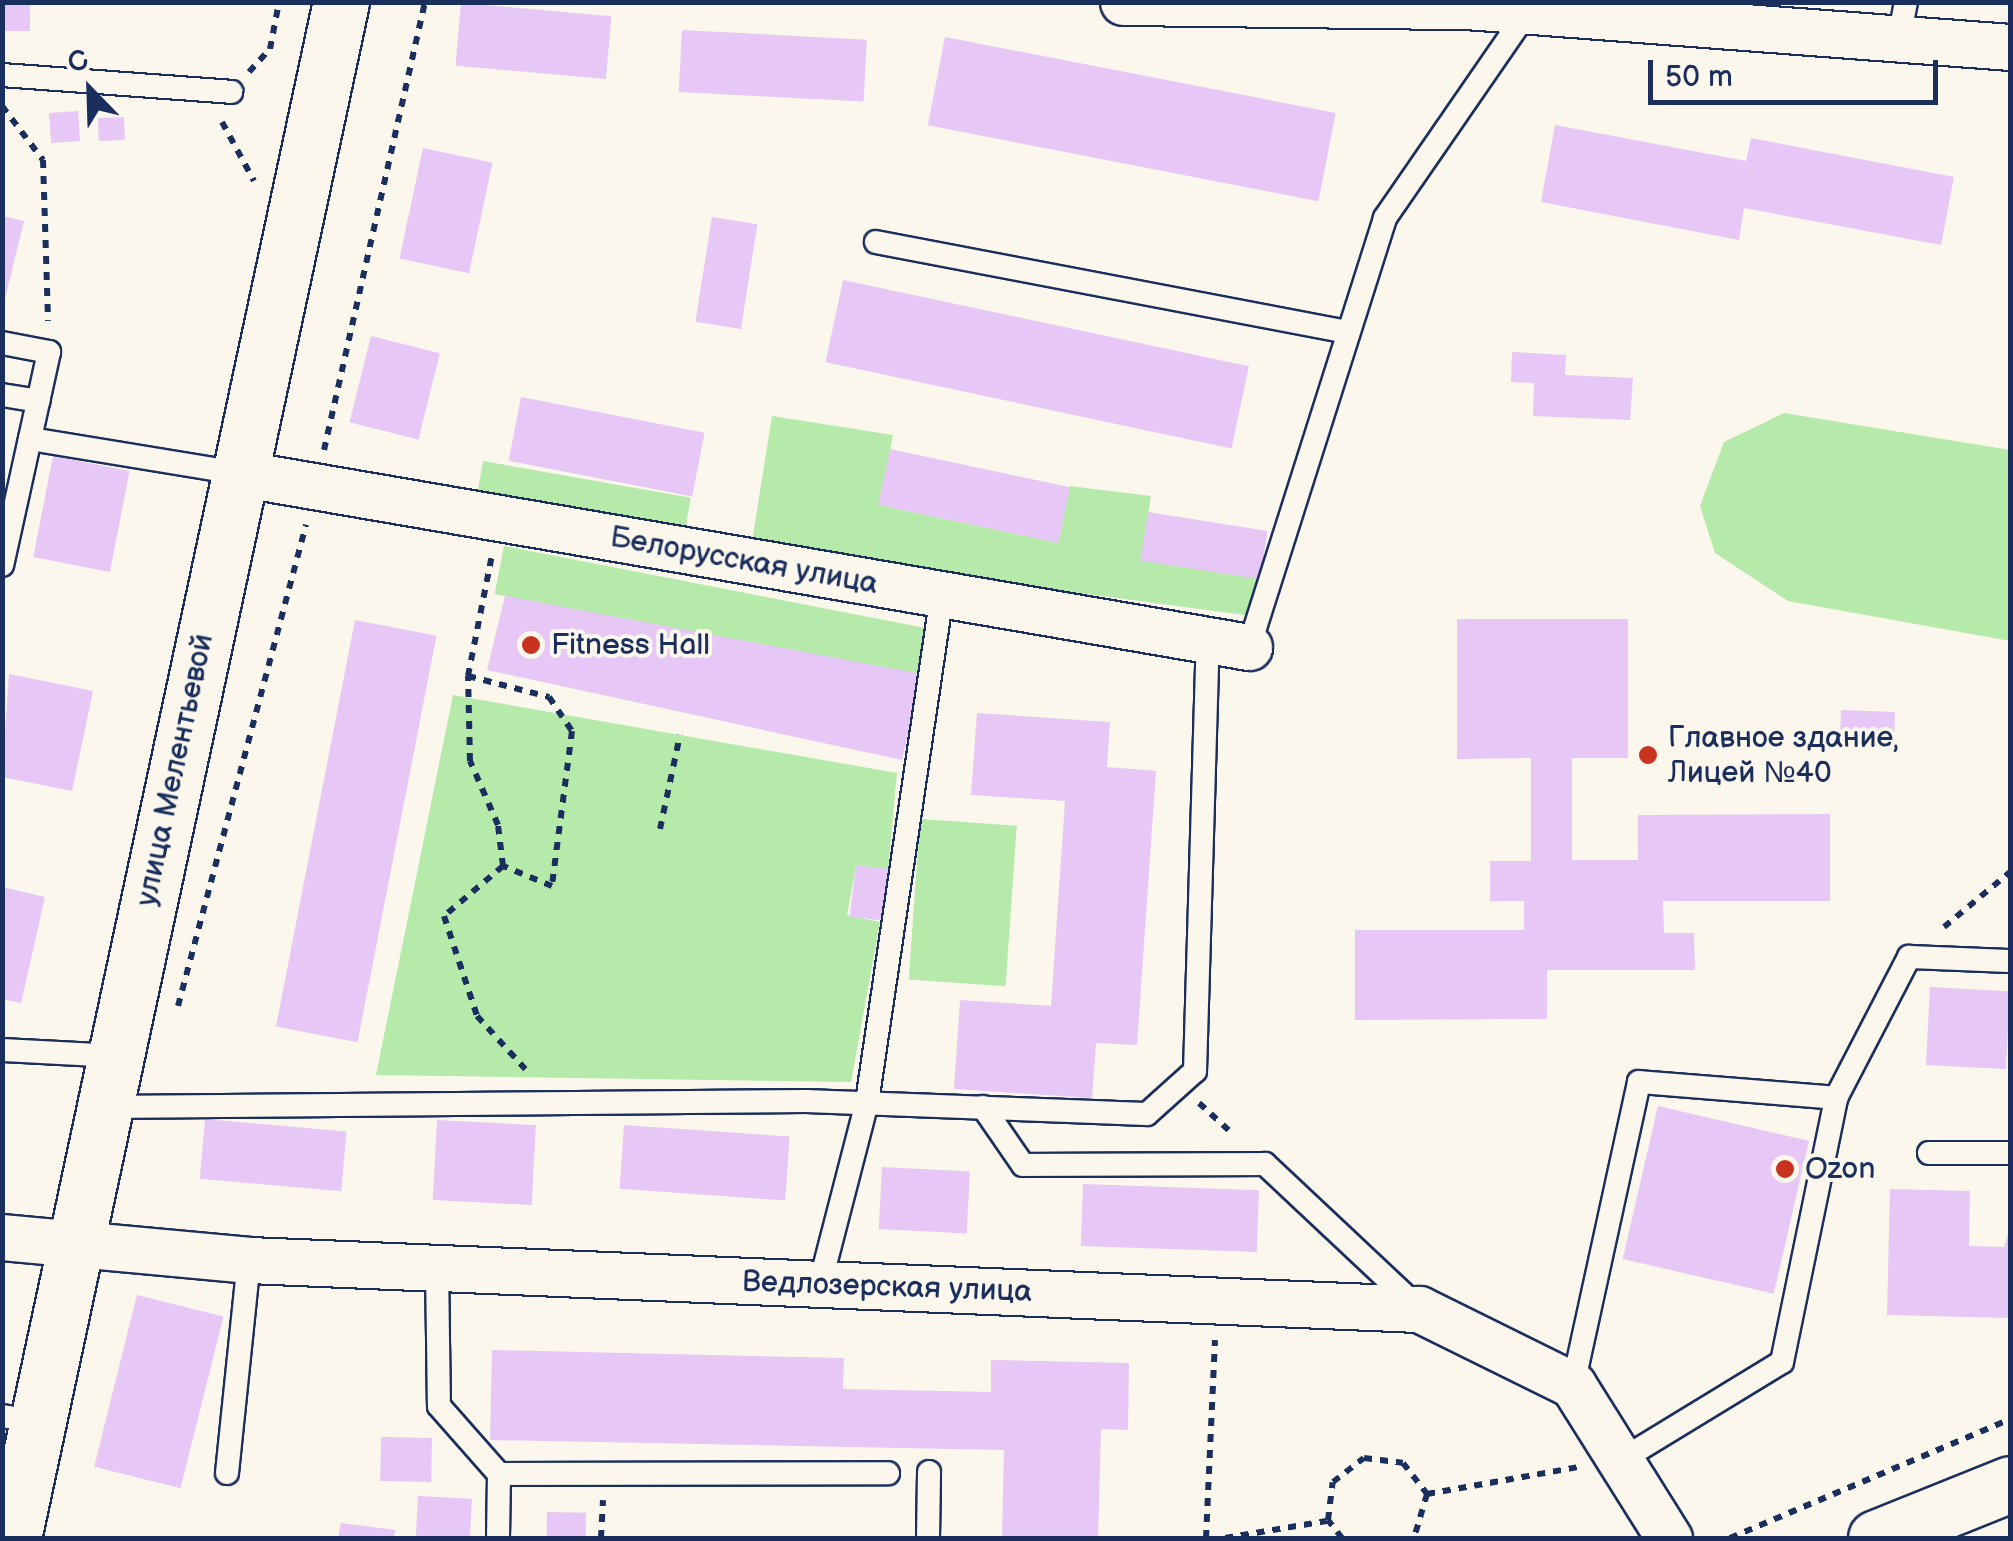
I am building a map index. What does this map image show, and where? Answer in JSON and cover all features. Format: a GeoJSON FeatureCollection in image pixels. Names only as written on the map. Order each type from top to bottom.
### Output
{"type":"FeatureCollection","features":[{"type":"Feature","properties":{"kind":"main road","name":"улица Мелентьевой"},"geometry":{"type":"LineString","coordinates":[[13,1538],[20,1419],[76,1242],[341,2]]}},
{"type":"Feature","properties":{"kind":"main road"},"geometry":{"type":"LineString","coordinates":[[1876,1538],[2010,1484]]}},
{"type":"Feature","properties":{"kind":"street"},"geometry":{"type":"LineString","coordinates":[[1123,2],[1466,4],[1528,11],[1614,10],[1903,20],[2010,47]]}},
{"type":"Feature","properties":{"kind":"street","name":"Белорусская улица"},"geometry":{"type":"LineString","coordinates":[[238,473],[1229,644]]}},
{"type":"Feature","properties":{"kind":"street","name":"Ведлозерская улица"},"geometry":{"type":"LineString","coordinates":[[2,1236],[250,1260],[1419,1309],[1574,1385]]}},
{"type":"Feature","properties":{"kind":"street"},"geometry":{"type":"LineString","coordinates":[[1574,1385],[1670,1538]]}},
{"type":"Feature","properties":{"kind":"lane"},"geometry":{"type":"LineString","coordinates":[[2,1050],[110,1081],[553,1100],[867,1102],[1147,1114],[1195,1071],[1229,644],[1348,332],[1385,218],[1528,11]]}},
{"type":"Feature","properties":{"kind":"lane"},"geometry":{"type":"LineString","coordinates":[[2,75],[231,92]]}},
{"type":"Feature","properties":{"kind":"lane"},"geometry":{"type":"LineString","coordinates":[[876,242],[1348,332]]}},
{"type":"Feature","properties":{"kind":"lane"},"geometry":{"type":"LineString","coordinates":[[2,342],[50,352],[3,564]]}},
{"type":"Feature","properties":{"kind":"lane"},"geometry":{"type":"LineString","coordinates":[[2,395],[38,401]]}},
{"type":"Feature","properties":{"kind":"lane"},"geometry":{"type":"LineString","coordinates":[[30,439],[238,473]]}},
{"type":"Feature","properties":{"kind":"lane"},"geometry":{"type":"LineString","coordinates":[[820,1284],[867,1102],[942,595]]}},
{"type":"Feature","properties":{"kind":"lane"},"geometry":{"type":"LineString","coordinates":[[1622,1458],[1782,1362],[1836,1098],[1909,958],[2010,961]]}},
{"type":"Feature","properties":{"kind":"lane"},"geometry":{"type":"LineString","coordinates":[[1574,1385],[1639,1082],[1836,1098]]}},
{"type":"Feature","properties":{"kind":"lane"},"geometry":{"type":"LineString","coordinates":[[984,1107],[1023,1165],[1265,1164],[1419,1309]]}},
{"type":"Feature","properties":{"kind":"lane"},"geometry":{"type":"LineString","coordinates":[[1930,1153],[2010,1154]]}},
{"type":"Feature","properties":{"kind":"lane"},"geometry":{"type":"LineString","coordinates":[[228,1473],[250,1260]]}},
{"type":"Feature","properties":{"kind":"lane"},"geometry":{"type":"LineString","coordinates":[[437,1267],[439,1406],[499,1474],[498,1538]]}},
{"type":"Feature","properties":{"kind":"lane"},"geometry":{"type":"LineString","coordinates":[[928,1538],[929,1472]]}},
{"type":"Feature","properties":{"kind":"lane"},"geometry":{"type":"LineString","coordinates":[[499,1474],[888,1473]]}},
{"type":"Feature","properties":{"kind":"path"},"geometry":{"type":"LineString","coordinates":[[231,92],[270,49],[280,2]]}},
{"type":"Feature","properties":{"kind":"path"},"geometry":{"type":"LineString","coordinates":[[176,1014],[316,487],[425,2]]}},
{"type":"Feature","properties":{"kind":"path"},"geometry":{"type":"LineString","coordinates":[[204,90],[262,194]]}},
{"type":"Feature","properties":{"kind":"path"},"geometry":{"type":"LineString","coordinates":[[2,106],[43,160],[50,352]]}},
{"type":"Feature","properties":{"kind":"path"},"geometry":{"type":"LineString","coordinates":[[500,518],[468,676],[470,760],[498,826],[503,866]]}},
{"type":"Feature","properties":{"kind":"path"},"geometry":{"type":"LineString","coordinates":[[468,676],[549,697],[572,731],[552,886],[503,866]]}},
{"type":"Feature","properties":{"kind":"path"},"geometry":{"type":"LineString","coordinates":[[660,829],[680,735]]}},
{"type":"Feature","properties":{"kind":"path"},"geometry":{"type":"LineString","coordinates":[[503,866],[444,916],[477,1016],[553,1100]]}},
{"type":"Feature","properties":{"kind":"path"},"geometry":{"type":"LineString","coordinates":[[1909,958],[2010,872]]}},
{"type":"Feature","properties":{"kind":"path"},"geometry":{"type":"LineString","coordinates":[[1180,1085],[1265,1164]]}},
{"type":"Feature","properties":{"kind":"path"},"geometry":{"type":"LineString","coordinates":[[1206,1538],[1216,1300]]}},
{"type":"Feature","properties":{"kind":"path"},"geometry":{"type":"LineString","coordinates":[[1730,1538],[2010,1419]]}},
{"type":"Feature","properties":{"kind":"path"},"geometry":{"type":"LineString","coordinates":[[1342,1538],[1328,1520],[1333,1482],[1364,1458],[1403,1462],[1427,1494]]}},
{"type":"Feature","properties":{"kind":"path"},"geometry":{"type":"LineString","coordinates":[[1427,1494],[1622,1458]]}},
{"type":"Feature","properties":{"kind":"path"},"geometry":{"type":"LineString","coordinates":[[1414,1538],[1427,1494]]}},
{"type":"Feature","properties":{"kind":"path"},"geometry":{"type":"LineString","coordinates":[[1225,1538],[1328,1520]]}},
{"type":"Feature","properties":{"kind":"green space"},"geometry":{"type":"Polygon","coordinates":[[[1784,413],[2010,450],[2010,641],[1788,601],[1715,553],[1700,506],[1724,442],[1784,413]]]}},
{"type":"Feature","properties":{"kind":"green space"},"geometry":{"type":"Polygon","coordinates":[[[772,416],[893,435],[879,505],[1058,543],[1070,486],[1151,496],[1141,560],[1259,578],[1252,616],[1050,589],[1048,600],[751,548],[772,416]]]}},
{"type":"Feature","properties":{"kind":"green space"},"geometry":{"type":"Polygon","coordinates":[[[483,461],[691,498],[685,531],[477,494],[483,461]]]}},
{"type":"Feature","properties":{"kind":"green space"},"geometry":{"type":"Polygon","coordinates":[[[504,546],[932,629],[923,677],[495,594],[504,546]]]}},
{"type":"Feature","properties":{"kind":"green space"},"geometry":{"type":"Polygon","coordinates":[[[453,695],[897,773],[888,869],[856,866],[847,915],[880,922],[851,1082],[376,1075],[453,695]]]}},
{"type":"Feature","properties":{"kind":"green space"},"geometry":{"type":"Polygon","coordinates":[[[920,819],[1017,826],[1006,986],[909,980],[920,819]]]}},
{"type":"Feature","properties":{"kind":"building"},"geometry":{"type":"Polygon","coordinates":[[[2,2],[30,2],[30,31],[2,31],[2,2]]]}},
{"type":"Feature","properties":{"kind":"building"},"geometry":{"type":"Polygon","coordinates":[[[461,3],[611,16],[606,79],[456,66],[461,3]]]}},
{"type":"Feature","properties":{"kind":"building"},"geometry":{"type":"Polygon","coordinates":[[[682,30],[867,40],[864,102],[679,92],[682,30]]]}},
{"type":"Feature","properties":{"kind":"building"},"geometry":{"type":"Polygon","coordinates":[[[945,37],[1336,113],[1319,201],[928,125],[945,37]]]}},
{"type":"Feature","properties":{"kind":"building"},"geometry":{"type":"Polygon","coordinates":[[[78,111],[80,141],[51,143],[49,113],[78,111]]]}},
{"type":"Feature","properties":{"kind":"building"},"geometry":{"type":"Polygon","coordinates":[[[124,117],[125,140],[99,141],[98,118],[124,117]]]}},
{"type":"Feature","properties":{"kind":"building"},"geometry":{"type":"Polygon","coordinates":[[[1555,125],[1746,161],[1751,138],[1954,177],[1941,245],[1744,208],[1739,240],[1541,202],[1555,125]]]}},
{"type":"Feature","properties":{"kind":"building"},"geometry":{"type":"Polygon","coordinates":[[[423,148],[492,163],[469,273],[400,259],[423,148]]]}},
{"type":"Feature","properties":{"kind":"building"},"geometry":{"type":"Polygon","coordinates":[[[2,216],[24,221],[4,303],[2,303],[2,216]]]}},
{"type":"Feature","properties":{"kind":"building"},"geometry":{"type":"Polygon","coordinates":[[[712,217],[757,224],[741,329],[695,322],[712,217]]]}},
{"type":"Feature","properties":{"kind":"building"},"geometry":{"type":"Polygon","coordinates":[[[843,280],[1249,366],[1231,448],[826,362],[843,280]]]}},
{"type":"Feature","properties":{"kind":"building"},"geometry":{"type":"Polygon","coordinates":[[[371,336],[440,353],[418,440],[349,422],[371,336]]]}},
{"type":"Feature","properties":{"kind":"building"},"geometry":{"type":"Polygon","coordinates":[[[1512,352],[1566,355],[1565,375],[1633,378],[1630,420],[1533,416],[1534,383],[1511,382],[1512,352]]]}},
{"type":"Feature","properties":{"kind":"building"},"geometry":{"type":"Polygon","coordinates":[[[521,397],[705,433],[692,496],[509,461],[521,397]]]}},
{"type":"Feature","properties":{"kind":"building"},"geometry":{"type":"Polygon","coordinates":[[[890,449],[1070,487],[1058,543],[878,505],[890,449]]]}},
{"type":"Feature","properties":{"kind":"building"},"geometry":{"type":"Polygon","coordinates":[[[53,456],[130,471],[110,572],[33,557],[53,456]]]}},
{"type":"Feature","properties":{"kind":"building"},"geometry":{"type":"Polygon","coordinates":[[[1148,512],[1268,531],[1260,579],[1140,560],[1148,512]]]}},
{"type":"Feature","properties":{"kind":"building"},"geometry":{"type":"Polygon","coordinates":[[[505,596],[922,674],[902,760],[487,670],[505,596]]]}},
{"type":"Feature","properties":{"kind":"building"},"geometry":{"type":"Polygon","coordinates":[[[1457,619],[1628,619],[1628,758],[1572,758],[1572,860],[1638,860],[1638,815],[1830,814],[1830,901],[1663,901],[1664,933],[1694,933],[1695,970],[1547,970],[1547,1019],[1355,1020],[1355,930],[1524,930],[1524,901],[1490,901],[1490,861],[1531,861],[1531,758],[1457,759],[1457,619]]]}},
{"type":"Feature","properties":{"kind":"building"},"geometry":{"type":"Polygon","coordinates":[[[355,620],[436,636],[357,1042],[276,1026],[355,620]]]}},
{"type":"Feature","properties":{"kind":"building"},"geometry":{"type":"Polygon","coordinates":[[[9,674],[93,691],[72,791],[2,777],[9,674]]]}},
{"type":"Feature","properties":{"kind":"building"},"geometry":{"type":"Polygon","coordinates":[[[1841,710],[1895,712],[1894,748],[1840,746],[1841,710]]]}},
{"type":"Feature","properties":{"kind":"building"},"geometry":{"type":"Polygon","coordinates":[[[977,713],[1110,722],[1107,767],[1156,771],[1137,1045],[1096,1043],[1092,1098],[954,1089],[960,1000],[1051,1006],[1065,801],[971,795],[977,713]]]}},
{"type":"Feature","properties":{"kind":"building"},"geometry":{"type":"Polygon","coordinates":[[[856,865],[888,869],[881,921],[850,917],[856,865]]]}},
{"type":"Feature","properties":{"kind":"building"},"geometry":{"type":"Polygon","coordinates":[[[2,887],[45,897],[21,1003],[2,999],[2,887]]]}},
{"type":"Feature","properties":{"kind":"building"},"geometry":{"type":"Polygon","coordinates":[[[1930,987],[2010,991],[2006,1069],[1926,1065],[1930,987]]]}},
{"type":"Feature","properties":{"kind":"building"},"geometry":{"type":"Polygon","coordinates":[[[1658,1106],[1809,1141],[1774,1294],[1623,1259],[1658,1106]]]}},
{"type":"Feature","properties":{"kind":"building"},"geometry":{"type":"Polygon","coordinates":[[[205,1119],[346,1131],[341,1191],[200,1179],[205,1119]]]}},
{"type":"Feature","properties":{"kind":"building"},"geometry":{"type":"Polygon","coordinates":[[[437,1120],[536,1125],[532,1205],[433,1200],[437,1120]]]}},
{"type":"Feature","properties":{"kind":"building"},"geometry":{"type":"Polygon","coordinates":[[[624,1125],[790,1137],[785,1200],[620,1189],[624,1125]]]}},
{"type":"Feature","properties":{"kind":"building"},"geometry":{"type":"Polygon","coordinates":[[[882,1167],[970,1172],[967,1234],[879,1229],[882,1167]]]}},
{"type":"Feature","properties":{"kind":"building"},"geometry":{"type":"Polygon","coordinates":[[[1083,1184],[1259,1190],[1257,1252],[1081,1246],[1083,1184]]]}},
{"type":"Feature","properties":{"kind":"building"},"geometry":{"type":"Polygon","coordinates":[[[1890,1189],[1970,1191],[1969,1246],[2004,1247],[2010,1227],[2010,1318],[1887,1315],[1890,1189]]]}},
{"type":"Feature","properties":{"kind":"building"},"geometry":{"type":"Polygon","coordinates":[[[137,1295],[223,1317],[181,1488],[94,1467],[137,1295]]]}},
{"type":"Feature","properties":{"kind":"building"},"geometry":{"type":"Polygon","coordinates":[[[492,1350],[844,1358],[843,1389],[991,1392],[991,1360],[1129,1363],[1128,1430],[1101,1429],[1098,1538],[1002,1538],[1004,1450],[490,1440],[492,1350]]]}},
{"type":"Feature","properties":{"kind":"building"},"geometry":{"type":"Polygon","coordinates":[[[381,1437],[432,1438],[431,1482],[380,1481],[381,1437]]]}},
{"type":"Feature","properties":{"kind":"building"},"geometry":{"type":"Polygon","coordinates":[[[418,1496],[472,1499],[470,1538],[416,1538],[418,1496]]]}},
{"type":"Feature","properties":{"kind":"building"},"geometry":{"type":"Polygon","coordinates":[[[547,1512],[586,1513],[586,1538],[547,1538],[547,1512]]]}},
{"type":"Feature","properties":{"kind":"building"},"geometry":{"type":"Polygon","coordinates":[[[341,1523],[395,1530],[394,1538],[338,1538],[341,1523]]]}},
{"type":"Feature","properties":{"kind":"place","name":"Fitness Hall"},"geometry":{"type":"Point","coordinates":[531,645]}},
{"type":"Feature","properties":{"kind":"place","name":"Главное здание, Лицей №40"},"geometry":{"type":"Point","coordinates":[1648,755]}},
{"type":"Feature","properties":{"kind":"place","name":"Ozon"},"geometry":{"type":"Point","coordinates":[1785,1169]}}]}
